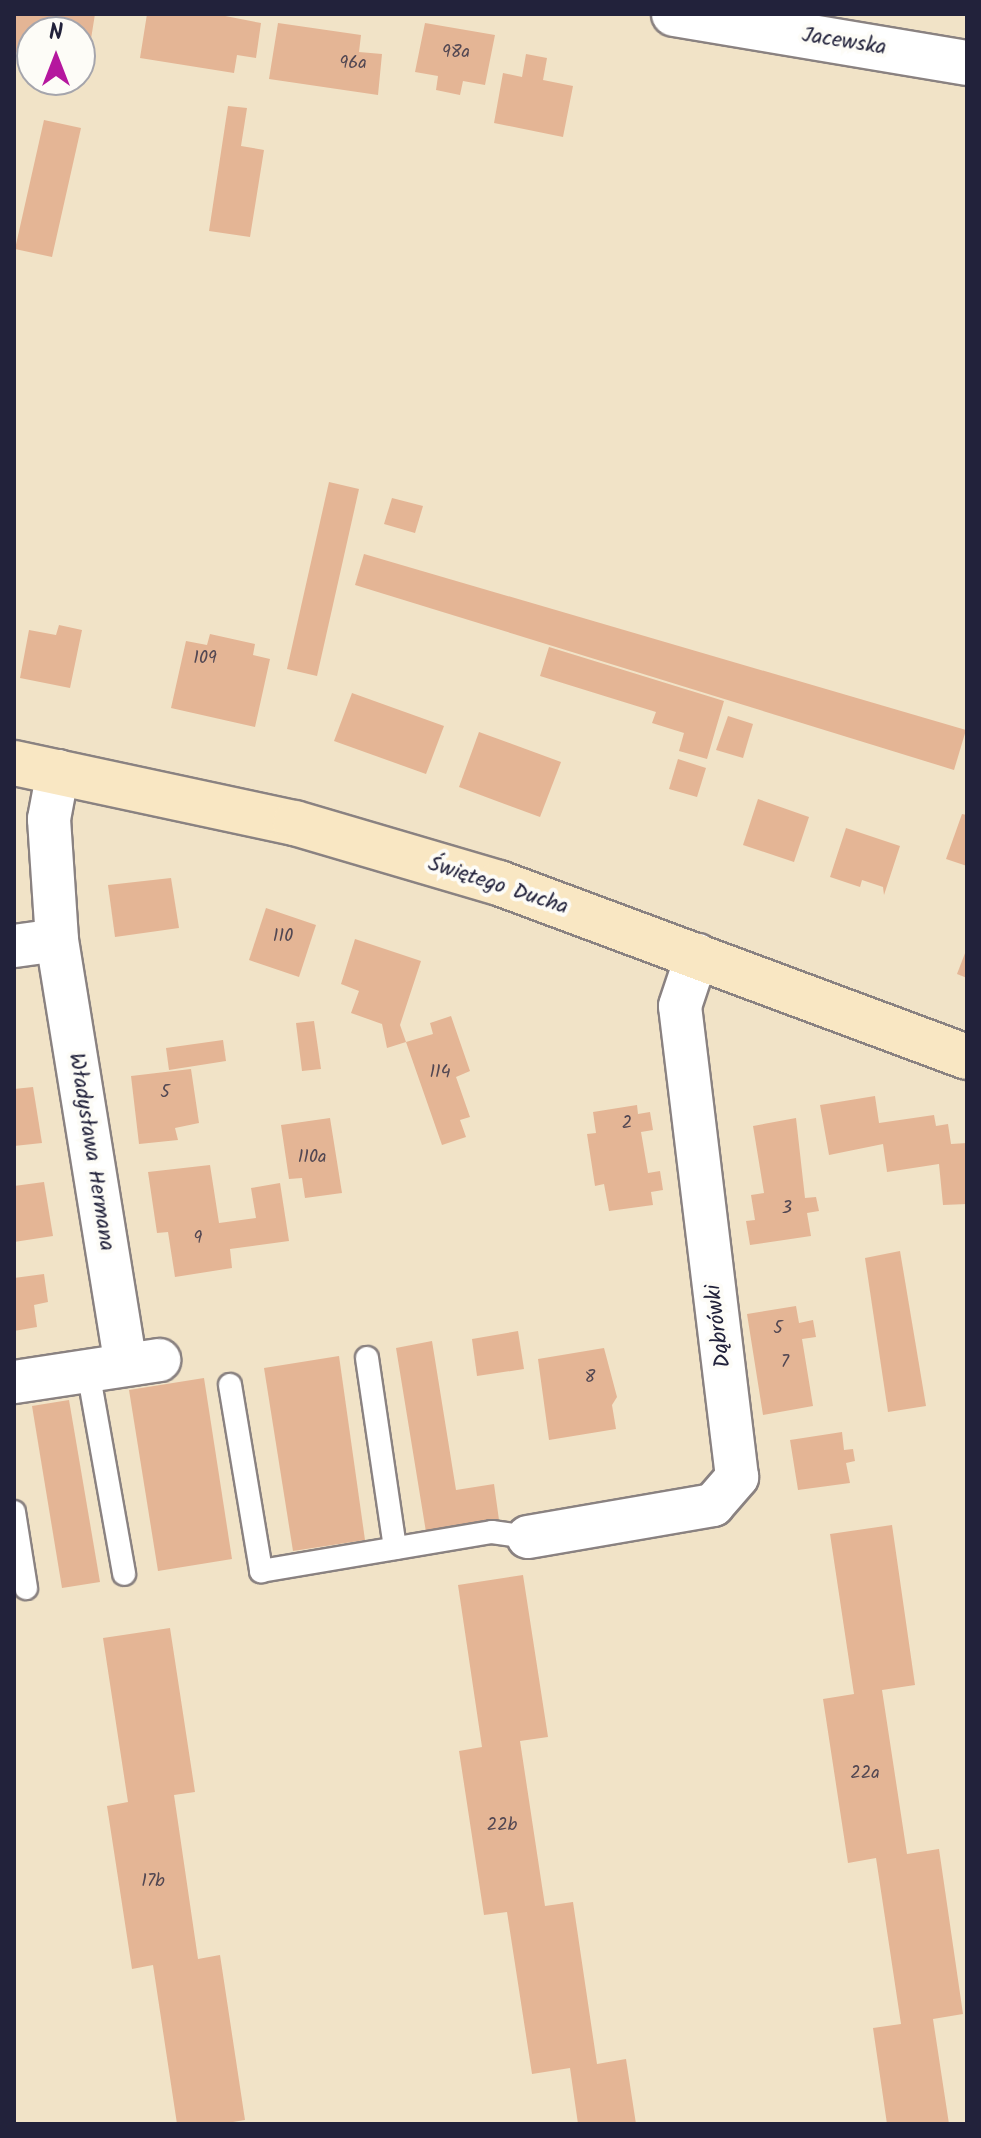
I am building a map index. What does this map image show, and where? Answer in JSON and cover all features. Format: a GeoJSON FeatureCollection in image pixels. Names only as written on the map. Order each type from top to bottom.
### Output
{"type":"FeatureCollection","features":[{"type":"Feature","properties":{"kind":"main road","name":"Świętego Ducha"},"geometry":{"type":"LineString","coordinates":[[14,763],[295,823],[499,883],[967,1057]]}},
{"type":"Feature","properties":{"kind":"street","name":"Jacewska"},"geometry":{"type":"LineString","coordinates":[[674,14],[967,63]]}},
{"type":"Feature","properties":{"kind":"street","name":"Władysława Hermana"},"geometry":{"type":"LineString","coordinates":[[58,771],[49,819],[57,940],[125,1365]]}},
{"type":"Feature","properties":{"kind":"street"},"geometry":{"type":"LineString","coordinates":[[14,946],[57,940]]}},
{"type":"Feature","properties":{"kind":"street","name":"Dąbrówki"},"geometry":{"type":"LineString","coordinates":[[528,1537],[713,1505],[737,1477],[680,1006],[697,955]]}},
{"type":"Feature","properties":{"kind":"street"},"geometry":{"type":"LineString","coordinates":[[14,1382],[125,1365]]}},
{"type":"Feature","properties":{"kind":"lane"},"geometry":{"type":"LineString","coordinates":[[367,1358],[395,1548]]}},
{"type":"Feature","properties":{"kind":"lane"},"geometry":{"type":"LineString","coordinates":[[124,1574],[125,1365]]}},
{"type":"Feature","properties":{"kind":"lane"},"geometry":{"type":"LineString","coordinates":[[230,1385],[261,1571],[492,1532],[528,1537]]}},
{"type":"Feature","properties":{"kind":"lane"},"geometry":{"type":"LineString","coordinates":[[14,1512],[26,1588]]}},
{"type":"Feature","properties":{"kind":"building"},"geometry":{"type":"Polygon","coordinates":[[[14,14],[95,14],[16,16],[14,52],[14,14]]]}},
{"type":"Feature","properties":{"kind":"building"},"geometry":{"type":"Polygon","coordinates":[[[147,14],[215,14],[261,23],[256,58],[237,55],[234,73],[140,58],[147,14]]]}},
{"type":"Feature","properties":{"kind":"building"},"geometry":{"type":"Polygon","coordinates":[[[278,23],[361,35],[359,52],[382,54],[378,95],[269,79],[278,23]]]}},
{"type":"Feature","properties":{"kind":"building"},"geometry":{"type":"Polygon","coordinates":[[[425,23],[495,35],[485,85],[463,81],[460,95],[436,90],[438,76],[415,72],[425,23]]]}},
{"type":"Feature","properties":{"kind":"building"},"geometry":{"type":"Polygon","coordinates":[[[526,54],[547,58],[543,80],[573,86],[563,137],[494,123],[503,73],[522,77],[526,54]]]}},
{"type":"Feature","properties":{"kind":"building"},"geometry":{"type":"Polygon","coordinates":[[[228,106],[247,108],[241,146],[264,150],[250,237],[209,231],[228,106]]]}},
{"type":"Feature","properties":{"kind":"building"},"geometry":{"type":"Polygon","coordinates":[[[44,120],[81,128],[52,257],[15,249],[44,120]]]}},
{"type":"Feature","properties":{"kind":"building"},"geometry":{"type":"Polygon","coordinates":[[[329,482],[359,489],[317,676],[287,669],[329,482]]]}},
{"type":"Feature","properties":{"kind":"building"},"geometry":{"type":"Polygon","coordinates":[[[392,498],[423,506],[415,533],[384,524],[392,498]]]}},
{"type":"Feature","properties":{"kind":"building"},"geometry":{"type":"Polygon","coordinates":[[[364,554],[966,730],[954,770],[355,585],[364,554]]]}},
{"type":"Feature","properties":{"kind":"building"},"geometry":{"type":"Polygon","coordinates":[[[59,625],[82,630],[70,688],[20,678],[29,630],[56,635],[59,625]]]}},
{"type":"Feature","properties":{"kind":"building"},"geometry":{"type":"Polygon","coordinates":[[[210,634],[255,644],[253,655],[270,659],[255,727],[171,708],[186,641],[207,645],[210,634]]]}},
{"type":"Feature","properties":{"kind":"building"},"geometry":{"type":"Polygon","coordinates":[[[549,647],[724,701],[707,759],[679,751],[684,733],[652,723],[656,712],[540,676],[549,647]]]}},
{"type":"Feature","properties":{"kind":"building"},"geometry":{"type":"Polygon","coordinates":[[[352,693],[444,726],[426,774],[334,741],[352,693]]]}},
{"type":"Feature","properties":{"kind":"building"},"geometry":{"type":"Polygon","coordinates":[[[728,716],[753,724],[743,758],[716,750],[728,716]]]}},
{"type":"Feature","properties":{"kind":"building"},"geometry":{"type":"Polygon","coordinates":[[[479,732],[561,762],[540,817],[459,787],[479,732]]]}},
{"type":"Feature","properties":{"kind":"building"},"geometry":{"type":"Polygon","coordinates":[[[678,759],[706,768],[697,797],[669,789],[678,759]]]}},
{"type":"Feature","properties":{"kind":"building"},"geometry":{"type":"Polygon","coordinates":[[[758,799],[809,817],[794,862],[743,845],[758,799]]]}},
{"type":"Feature","properties":{"kind":"building"},"geometry":{"type":"Polygon","coordinates":[[[962,814],[967,815],[967,866],[946,859],[962,814]]]}},
{"type":"Feature","properties":{"kind":"building"},"geometry":{"type":"Polygon","coordinates":[[[846,828],[900,846],[884,895],[883,887],[862,880],[860,887],[830,877],[846,828]]]}},
{"type":"Feature","properties":{"kind":"building"},"geometry":{"type":"Polygon","coordinates":[[[171,878],[179,928],[115,937],[108,885],[171,878]]]}},
{"type":"Feature","properties":{"kind":"building"},"geometry":{"type":"Polygon","coordinates":[[[266,908],[316,925],[299,977],[249,960],[266,908]]]}},
{"type":"Feature","properties":{"kind":"building"},"geometry":{"type":"Polygon","coordinates":[[[355,939],[421,961],[400,1025],[406,1042],[387,1048],[382,1024],[351,1013],[359,991],[341,984],[355,939]]]}},
{"type":"Feature","properties":{"kind":"building"},"geometry":{"type":"Polygon","coordinates":[[[967,948],[967,978],[957,974],[967,948]]]}},
{"type":"Feature","properties":{"kind":"building"},"geometry":{"type":"Polygon","coordinates":[[[451,1016],[470,1071],[456,1077],[470,1117],[460,1120],[466,1137],[442,1145],[406,1042],[433,1034],[430,1023],[451,1016]]]}},
{"type":"Feature","properties":{"kind":"building"},"geometry":{"type":"Polygon","coordinates":[[[314,1021],[321,1069],[302,1071],[296,1023],[314,1021]]]}},
{"type":"Feature","properties":{"kind":"building"},"geometry":{"type":"Polygon","coordinates":[[[223,1040],[226,1061],[169,1070],[166,1048],[223,1040]]]}},
{"type":"Feature","properties":{"kind":"building"},"geometry":{"type":"Polygon","coordinates":[[[191,1069],[199,1123],[175,1128],[178,1140],[139,1144],[131,1076],[191,1069]]]}},
{"type":"Feature","properties":{"kind":"building"},"geometry":{"type":"Polygon","coordinates":[[[33,1087],[42,1143],[14,1146],[14,1089],[33,1087]]]}},
{"type":"Feature","properties":{"kind":"building"},"geometry":{"type":"Polygon","coordinates":[[[875,1096],[879,1123],[934,1115],[936,1126],[948,1124],[951,1144],[967,1143],[967,1204],[943,1205],[939,1164],[887,1172],[883,1144],[829,1155],[820,1105],[875,1096]]]}},
{"type":"Feature","properties":{"kind":"building"},"geometry":{"type":"Polygon","coordinates":[[[637,1105],[638,1114],[650,1112],[653,1130],[641,1132],[648,1173],[660,1171],[663,1190],[651,1192],[653,1205],[609,1211],[604,1184],[595,1186],[587,1134],[596,1133],[593,1112],[637,1105]]]}},
{"type":"Feature","properties":{"kind":"building"},"geometry":{"type":"Polygon","coordinates":[[[330,1118],[342,1193],[305,1198],[302,1178],[289,1179],[281,1125],[330,1118]]]}},
{"type":"Feature","properties":{"kind":"building"},"geometry":{"type":"Polygon","coordinates":[[[796,1118],[805,1198],[816,1197],[819,1211],[807,1213],[811,1236],[750,1245],[746,1221],[755,1220],[751,1195],[764,1193],[753,1126],[796,1118]]]}},
{"type":"Feature","properties":{"kind":"building"},"geometry":{"type":"Polygon","coordinates":[[[210,1165],[219,1223],[256,1218],[251,1188],[280,1183],[289,1241],[230,1249],[232,1268],[175,1277],[168,1232],[157,1233],[148,1172],[210,1165]]]}},
{"type":"Feature","properties":{"kind":"building"},"geometry":{"type":"Polygon","coordinates":[[[44,1182],[53,1236],[14,1242],[14,1186],[44,1182]]]}},
{"type":"Feature","properties":{"kind":"building"},"geometry":{"type":"Polygon","coordinates":[[[900,1251],[926,1406],[888,1412],[865,1258],[900,1251]]]}},
{"type":"Feature","properties":{"kind":"building"},"geometry":{"type":"Polygon","coordinates":[[[44,1274],[48,1302],[34,1305],[37,1327],[14,1331],[14,1278],[44,1274]]]}},
{"type":"Feature","properties":{"kind":"building"},"geometry":{"type":"Polygon","coordinates":[[[796,1306],[799,1323],[813,1320],[816,1337],[802,1339],[813,1406],[763,1415],[747,1314],[796,1306]]]}},
{"type":"Feature","properties":{"kind":"building"},"geometry":{"type":"Polygon","coordinates":[[[518,1331],[524,1369],[477,1376],[472,1339],[518,1331]]]}},
{"type":"Feature","properties":{"kind":"building"},"geometry":{"type":"Polygon","coordinates":[[[432,1341],[456,1490],[494,1484],[499,1520],[426,1532],[396,1348],[432,1341]]]}},
{"type":"Feature","properties":{"kind":"building"},"geometry":{"type":"Polygon","coordinates":[[[604,1348],[617,1397],[612,1405],[616,1429],[549,1440],[538,1359],[604,1348]]]}},
{"type":"Feature","properties":{"kind":"building"},"geometry":{"type":"Polygon","coordinates":[[[339,1356],[365,1540],[293,1551],[264,1368],[339,1356]]]}},
{"type":"Feature","properties":{"kind":"building"},"geometry":{"type":"Polygon","coordinates":[[[204,1378],[232,1559],[158,1571],[129,1390],[204,1378]]]}},
{"type":"Feature","properties":{"kind":"building"},"geometry":{"type":"Polygon","coordinates":[[[69,1400],[100,1582],[62,1588],[32,1406],[69,1400]]]}},
{"type":"Feature","properties":{"kind":"building"},"geometry":{"type":"Polygon","coordinates":[[[842,1432],[844,1450],[853,1449],[855,1461],[846,1463],[850,1483],[798,1490],[790,1440],[842,1432]]]}},
{"type":"Feature","properties":{"kind":"building"},"geometry":{"type":"Polygon","coordinates":[[[892,1525],[915,1685],[882,1690],[907,1854],[939,1849],[963,2014],[933,2019],[949,2124],[887,2124],[873,2028],[901,2024],[876,1858],[848,1863],[823,1699],[854,1694],[830,1534],[892,1525]]]}},
{"type":"Feature","properties":{"kind":"building"},"geometry":{"type":"Polygon","coordinates":[[[523,1575],[548,1737],[520,1741],[545,1906],[573,1902],[597,2064],[626,2059],[636,2124],[578,2124],[570,2068],[532,2074],[507,1912],[484,1915],[459,1751],[482,1747],[458,1585],[523,1575]]]}},
{"type":"Feature","properties":{"kind":"building"},"geometry":{"type":"Polygon","coordinates":[[[170,1628],[195,1792],[174,1795],[198,1959],[220,1955],[245,2120],[221,2124],[177,2124],[153,1965],[132,1969],[107,1806],[128,1802],[103,1638],[170,1628]]]}}]}
